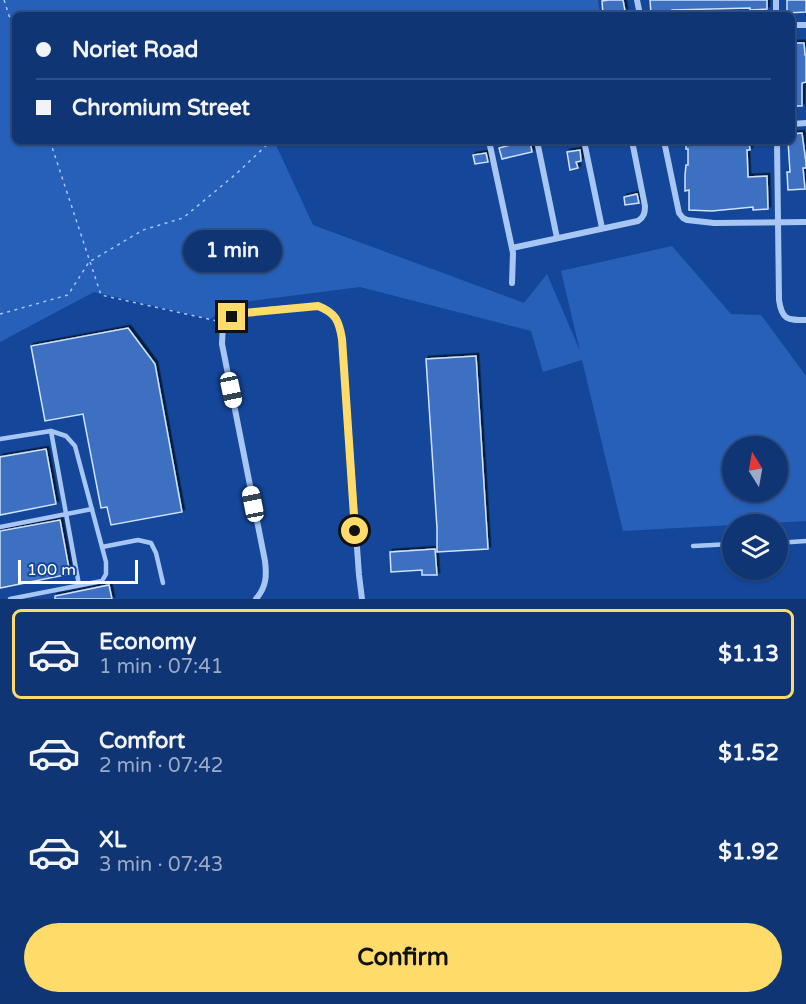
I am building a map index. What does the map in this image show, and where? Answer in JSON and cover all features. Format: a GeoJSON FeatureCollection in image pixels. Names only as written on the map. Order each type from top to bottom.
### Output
{"type":"FeatureCollection","features":[{"type":"Feature","properties":{"kind":"street"},"geometry":{"type":"LineString","coordinates":[[490,144],[512,248],[512,283]]}},
{"type":"Feature","properties":{"kind":"street"},"geometry":{"type":"LineString","coordinates":[[538,144],[557,238]]}},
{"type":"Feature","properties":{"kind":"street"},"geometry":{"type":"LineString","coordinates":[[585,144],[602,228]]}},
{"type":"Feature","properties":{"kind":"street"},"geometry":{"type":"LineString","coordinates":[[512,248],[638,221],[644,215],[645,206],[633,144]]}},
{"type":"Feature","properties":{"kind":"street"},"geometry":{"type":"LineString","coordinates":[[665,144],[679,213],[683,218],[714,223],[806,222]]}},
{"type":"Feature","properties":{"kind":"street"},"geometry":{"type":"LineString","coordinates":[[777,144],[780,309],[789,319],[806,320]]}},
{"type":"Feature","properties":{"kind":"street"},"geometry":{"type":"LineString","coordinates":[[256,599],[266,583],[265,561],[222,344],[223,322],[244,313],[318,306],[334,315],[340,327],[362,599]]}},
{"type":"Feature","properties":{"kind":"lane"},"geometry":{"type":"LineString","coordinates":[[51,431],[80,585]]}},
{"type":"Feature","properties":{"kind":"lane"},"geometry":{"type":"LineString","coordinates":[[0,440],[51,431],[66,436],[75,446],[106,562],[106,573],[102,581],[10,599]]}},
{"type":"Feature","properties":{"kind":"lane"},"geometry":{"type":"LineString","coordinates":[[0,527],[92,509]]}},
{"type":"Feature","properties":{"kind":"lane"},"geometry":{"type":"LineString","coordinates":[[102,547],[138,540],[151,543],[156,554],[162,583]]}},
{"type":"Feature","properties":{"kind":"lane"},"geometry":{"type":"LineString","coordinates":[[788,543],[806,542]]}},
{"type":"Feature","properties":{"kind":"lane"},"geometry":{"type":"LineString","coordinates":[[693,546],[722,545]]}},
{"type":"Feature","properties":{"kind":"path"},"geometry":{"type":"LineString","coordinates":[[4,0],[12,25]]}},
{"type":"Feature","properties":{"kind":"path"},"geometry":{"type":"LineString","coordinates":[[51,144],[100,296],[223,322]]}},
{"type":"Feature","properties":{"kind":"path"},"geometry":{"type":"LineString","coordinates":[[0,314],[68,294],[89,262],[143,230],[183,218],[268,144]]}},
{"type":"Feature","properties":{"kind":"shaded area"},"geometry":{"type":"Polygon","coordinates":[[[0,0],[598,0],[600,12],[12,12],[12,144],[275,144],[313,225],[524,303],[547,274],[580,351],[561,271],[672,246],[731,314],[761,315],[806,376],[806,521],[788,522],[788,514],[722,514],[722,526],[623,531],[582,360],[543,372],[531,331],[360,287],[234,303],[210,319],[94,292],[0,342],[0,0]]]}},
{"type":"Feature","properties":{"kind":"building"},"geometry":{"type":"Polygon","coordinates":[[[623,0],[625,11],[603,12],[602,1],[623,0]]]}},
{"type":"Feature","properties":{"kind":"building"},"geometry":{"type":"Polygon","coordinates":[[[650,0],[767,0],[767,9],[651,12],[650,0]]]}},
{"type":"Feature","properties":{"kind":"building"},"geometry":{"type":"Polygon","coordinates":[[[787,0],[806,0],[806,12],[787,12],[787,0]]]}},
{"type":"Feature","properties":{"kind":"building"},"geometry":{"type":"Polygon","coordinates":[[[795,43],[804,43],[806,55],[806,82],[802,83],[802,106],[795,106],[795,43]]]}},
{"type":"Feature","properties":{"kind":"building"},"geometry":{"type":"Polygon","coordinates":[[[802,133],[806,163],[806,168],[803,168],[805,189],[788,190],[787,172],[790,172],[788,144],[795,144],[795,134],[802,133]]]}},
{"type":"Feature","properties":{"kind":"building"},"geometry":{"type":"Polygon","coordinates":[[[514,144],[531,144],[532,152],[502,159],[499,148],[514,144]]]}},
{"type":"Feature","properties":{"kind":"building"},"geometry":{"type":"Polygon","coordinates":[[[686,144],[749,144],[750,150],[747,150],[748,177],[767,176],[768,209],[753,210],[753,207],[712,211],[689,210],[689,190],[685,191],[686,165],[688,165],[688,149],[686,149],[686,144]]]}},
{"type":"Feature","properties":{"kind":"building"},"geometry":{"type":"Polygon","coordinates":[[[580,150],[581,161],[576,162],[578,168],[570,170],[567,152],[580,150]]]}},
{"type":"Feature","properties":{"kind":"building"},"geometry":{"type":"Polygon","coordinates":[[[486,153],[488,162],[475,164],[473,155],[486,153]]]}},
{"type":"Feature","properties":{"kind":"building"},"geometry":{"type":"Polygon","coordinates":[[[637,194],[639,203],[625,205],[624,197],[637,194]]]}},
{"type":"Feature","properties":{"kind":"building"},"geometry":{"type":"Polygon","coordinates":[[[128,328],[155,364],[182,512],[111,525],[107,507],[101,508],[83,414],[45,421],[31,346],[128,328]]]}},
{"type":"Feature","properties":{"kind":"building"},"geometry":{"type":"Polygon","coordinates":[[[476,356],[488,549],[437,552],[426,359],[476,356]]]}},
{"type":"Feature","properties":{"kind":"building"},"geometry":{"type":"Polygon","coordinates":[[[46,449],[56,504],[0,515],[0,457],[46,449]]]}},
{"type":"Feature","properties":{"kind":"building"},"geometry":{"type":"Polygon","coordinates":[[[60,520],[70,574],[0,588],[0,531],[60,520]]]}},
{"type":"Feature","properties":{"kind":"building"},"geometry":{"type":"Polygon","coordinates":[[[435,549],[437,575],[422,575],[422,570],[391,572],[390,552],[435,549]]]}},
{"type":"Feature","properties":{"kind":"building"},"geometry":{"type":"Polygon","coordinates":[[[109,585],[112,599],[55,599],[55,596],[109,585]]]}},
{"type":"Feature","properties":{"kind":"route"},"geometry":{"type":"LineString","coordinates":[[232,317],[244,313],[318,306],[334,315],[340,327],[342,339],[355,531]]}}]}
